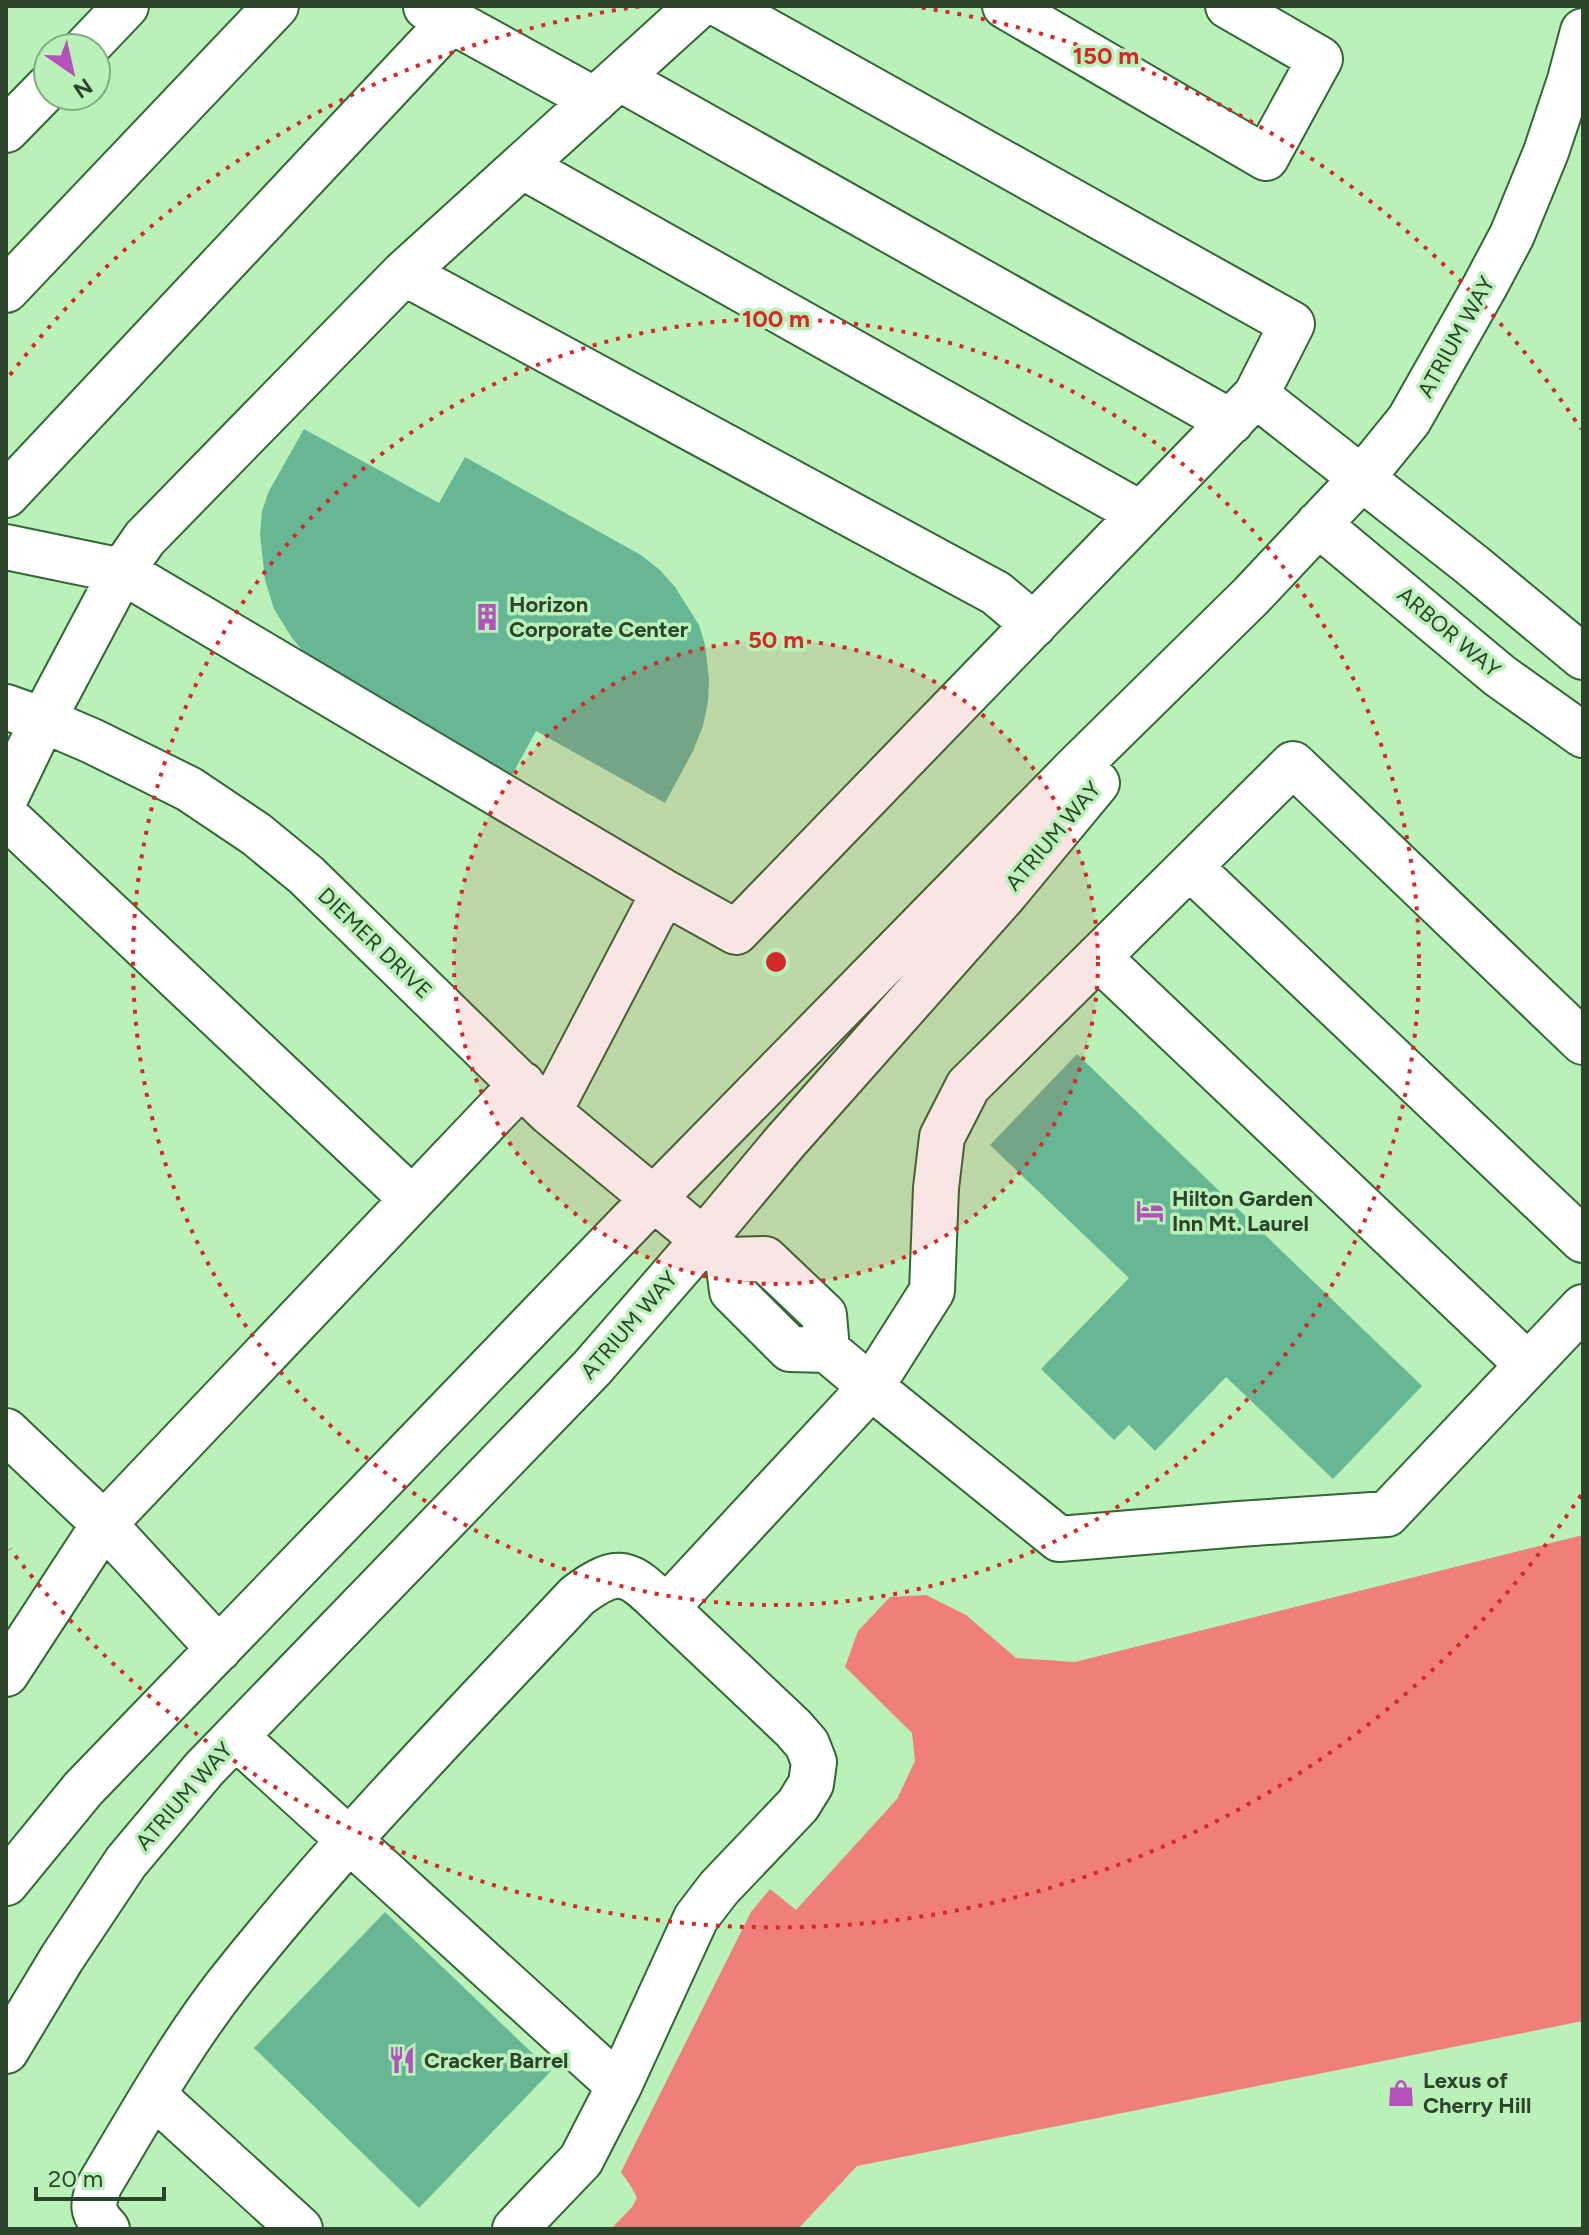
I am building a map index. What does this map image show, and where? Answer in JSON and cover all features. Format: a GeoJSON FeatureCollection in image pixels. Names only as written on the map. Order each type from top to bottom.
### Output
{"type":"FeatureCollection","features":[{"type":"Feature","properties":{"kind":"street"},"geometry":{"type":"LineString","coordinates":[[101,32],[126,6]]}},
{"type":"Feature","properties":{"kind":"street"},"geometry":{"type":"LineString","coordinates":[[6,290],[276,6]]}},
{"type":"Feature","properties":{"kind":"street"},"geometry":{"type":"LineString","coordinates":[[6,797],[24,714],[145,538],[404,273],[698,6]]}},
{"type":"Feature","properties":{"kind":"street"},"geometry":{"type":"LineString","coordinates":[[6,547],[122,571],[736,932],[1244,408],[1292,324],[722,6]]}},
{"type":"Feature","properties":{"kind":"street"},"geometry":{"type":"LineString","coordinates":[[1005,6],[1266,158],[1320,59],[1228,6]]}},
{"type":"Feature","properties":{"kind":"street"},"geometry":{"type":"LineString","coordinates":[[6,495],[437,13],[607,89],[1244,408],[1362,478],[1583,657]]}},
{"type":"Feature","properties":{"kind":"street","name":"ATRIUM WAY"},"geometry":{"type":"LineString","coordinates":[[6,1883],[83,1789],[655,1197],[1077,767],[1251,596],[1362,478],[1409,420],[1512,235],[1546,152],[1583,31]]}},
{"type":"Feature","properties":{"kind":"street"},"geometry":{"type":"LineString","coordinates":[[6,130],[32,103]]}},
{"type":"Feature","properties":{"kind":"street"},"geometry":{"type":"LineString","coordinates":[[522,166],[1141,514]]}},
{"type":"Feature","properties":{"kind":"street"},"geometry":{"type":"LineString","coordinates":[[404,273],[996,593],[1034,625]]}},
{"type":"Feature","properties":{"kind":"street","name":"ARBOR WAY"},"geometry":{"type":"LineString","coordinates":[[1318,524],[1500,676],[1583,735]]}},
{"type":"Feature","properties":{"kind":"street","name":"ATRIUM WAY"},"geometry":{"type":"LineString","coordinates":[[6,2051],[62,1958],[126,1862],[204,1769],[592,1368],[716,1250],[785,1142],[1005,894],[1251,596]]}},
{"type":"Feature","properties":{"kind":"street","name":"DIEMER DRIVE"},"geometry":{"type":"LineString","coordinates":[[24,714],[92,741],[189,789],[256,834],[306,875],[536,1098],[716,1250]]}},
{"type":"Feature","properties":{"kind":"street"},"geometry":{"type":"LineString","coordinates":[[666,1608],[871,1387],[932,1291],[936,1188],[942,1137],[968,1086],[1293,764],[1583,1042]]}},
{"type":"Feature","properties":{"kind":"street"},"geometry":{"type":"LineString","coordinates":[[6,816],[412,1199]]}},
{"type":"Feature","properties":{"kind":"street"},"geometry":{"type":"LineString","coordinates":[[1190,867],[1583,1240]]}},
{"type":"Feature","properties":{"kind":"street"},"geometry":{"type":"LineString","coordinates":[[6,1674],[104,1524],[412,1199],[536,1098],[664,892]]}},
{"type":"Feature","properties":{"kind":"street"},"geometry":{"type":"LineString","coordinates":[[1098,957],[1528,1365]]}},
{"type":"Feature","properties":{"kind":"street"},"geometry":{"type":"LineString","coordinates":[[716,1250],[765,1259],[824,1315],[827,1350],[1059,1539],[1387,1514],[1583,1307]]}},
{"type":"Feature","properties":{"kind":"street"},"geometry":{"type":"LineString","coordinates":[[6,1431],[104,1524],[219,1649]]}},
{"type":"Feature","properties":{"kind":"street"},"geometry":{"type":"LineString","coordinates":[[107,2229],[93,2208],[100,2184],[188,2039],[226,1986],[350,1840],[577,1596],[606,1577],[623,1575],[640,1582],[793,1728],[807,1744],[814,1762],[811,1784],[798,1805],[719,1888],[696,1918],[619,2086],[581,2160],[515,2229]]}},
{"type":"Feature","properties":{"kind":"street"},"geometry":{"type":"LineString","coordinates":[[236,1737],[619,2086]]}},
{"type":"Feature","properties":{"kind":"street"},"geometry":{"type":"LineString","coordinates":[[153,2095],[300,2229]]}},
{"type":"Feature","properties":{"kind":"shaded area"},"geometry":{"type":"Polygon","coordinates":[[[1583,1535],[1583,2021],[857,2166],[798,2229],[611,2229],[637,2198],[621,2172],[751,1912],[770,1889],[796,1910],[897,1799],[915,1761],[912,1733],[845,1667],[858,1631],[890,1597],[926,1595],[966,1615],[1016,1658],[1075,1662],[1583,1535]]]}},
{"type":"Feature","properties":{"kind":"building","name":"Horizon Corporate Center"},"geometry":{"type":"Polygon","coordinates":[[[304,429],[439,503],[465,457],[641,555],[660,570],[675,587],[699,625],[709,679],[703,726],[665,803],[536,731],[512,775],[327,673],[308,657],[274,609],[265,580],[260,534],[262,511],[269,491],[304,429]]]}},
{"type":"Feature","properties":{"kind":"building","name":"Hilton Garden Inn Mt. Laurel"},"geometry":{"type":"Polygon","coordinates":[[[1077,1054],[1422,1386],[1333,1479],[1226,1377],[1155,1451],[1129,1425],[1114,1440],[1041,1369],[1129,1278],[990,1145],[1077,1054]]]}},
{"type":"Feature","properties":{"kind":"building","name":"Cracker Barrel"},"geometry":{"type":"Polygon","coordinates":[[[385,1912],[551,2071],[419,2208],[254,2048],[385,1912]]]}},
{"type":"Feature","properties":{"kind":"place","name":"Horizon Corporate Center"},"geometry":{"type":"Point","coordinates":[487,617]}},
{"type":"Feature","properties":{"kind":"place","name":"Hilton Garden Inn Mt. Laurel"},"geometry":{"type":"Point","coordinates":[1150,1211]}},
{"type":"Feature","properties":{"kind":"place","name":"Cracker Barrel"},"geometry":{"type":"Point","coordinates":[402,2060]}},
{"type":"Feature","properties":{"kind":"place","name":"Lexus of Cherry Hill"},"geometry":{"type":"Point","coordinates":[1401,2093]}}]}
